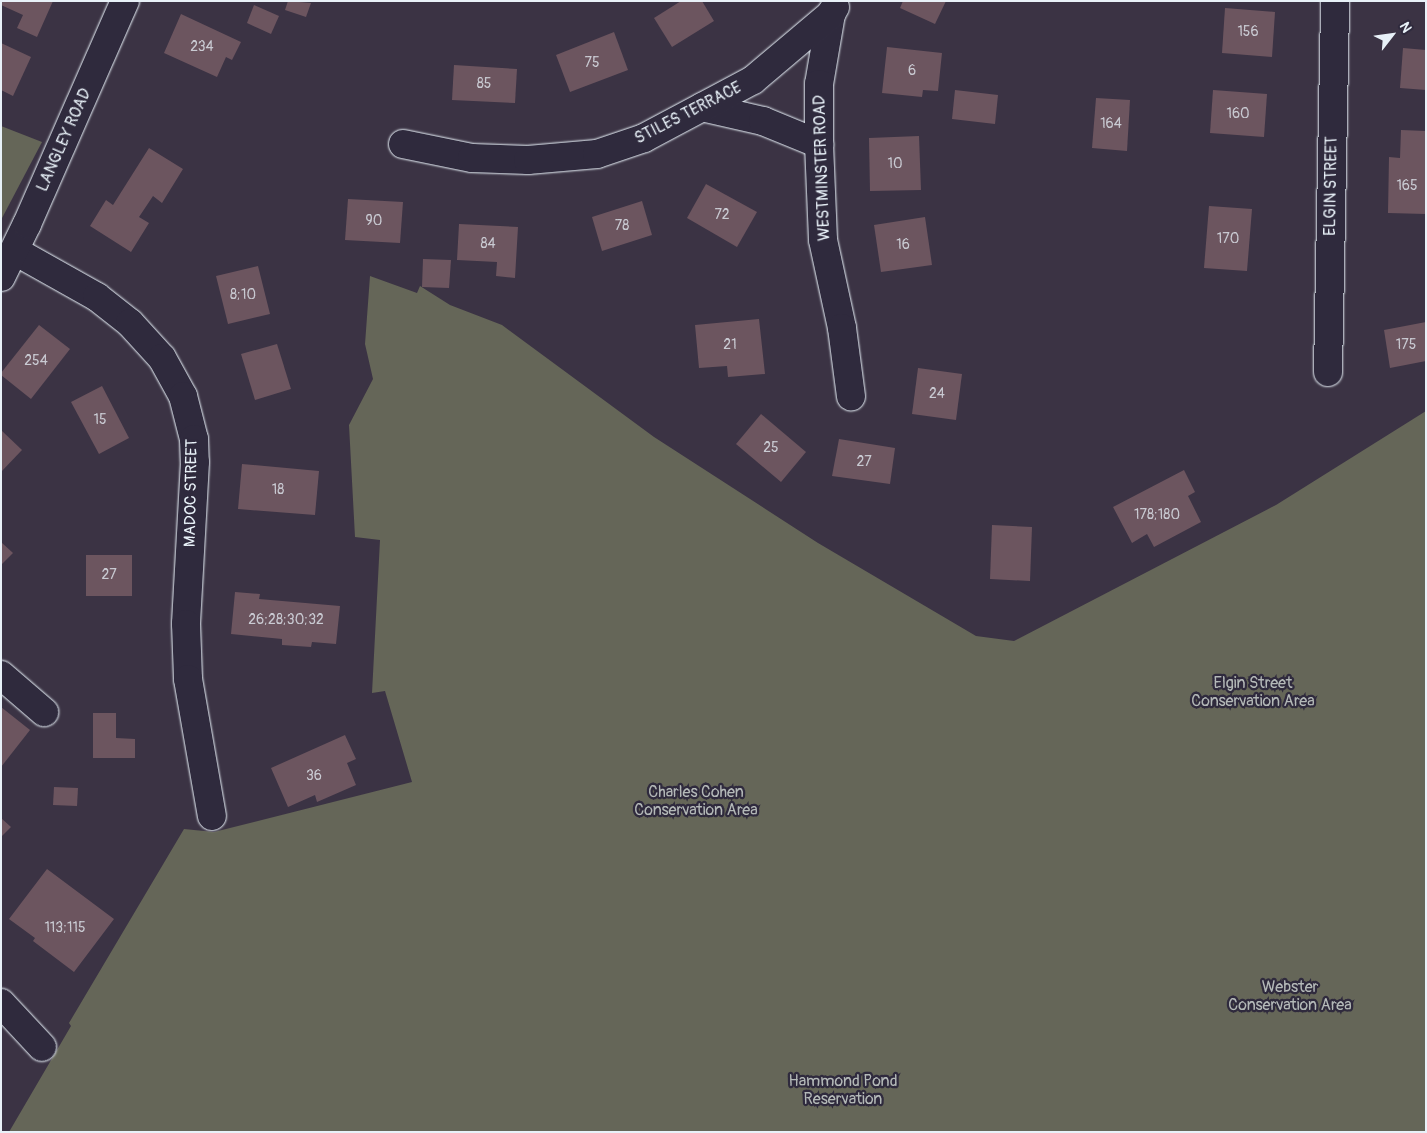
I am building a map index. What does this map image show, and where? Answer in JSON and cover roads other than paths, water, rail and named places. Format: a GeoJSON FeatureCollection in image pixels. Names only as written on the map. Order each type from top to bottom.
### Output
{"type":"FeatureCollection","features":[{"type":"Feature","properties":{"kind":"street","name":"LANGLEY ROAD"},"geometry":{"type":"LineString","coordinates":[[1,277],[15,251],[125,1]]}},
{"type":"Feature","properties":{"kind":"street","name":"ELGIN STREET"},"geometry":{"type":"LineString","coordinates":[[1328,372],[1335,1]]}},
{"type":"Feature","properties":{"kind":"street","name":"STILES TERRACE"},"geometry":{"type":"LineString","coordinates":[[403,144],[472,158],[528,160],[597,154],[644,138],[753,80],[835,8]]}},
{"type":"Feature","properties":{"kind":"street","name":"WESTMINSTER ROAD"},"geometry":{"type":"LineString","coordinates":[[835,8],[819,84],[819,144],[823,240],[842,328],[851,396]]}},
{"type":"Feature","properties":{"kind":"street"},"geometry":{"type":"LineString","coordinates":[[702,107],[763,121],[819,144]]}},
{"type":"Feature","properties":{"kind":"street","name":"MADOC STREET"},"geometry":{"type":"LineString","coordinates":[[15,251],[97,297],[130,324],[162,358],[183,396],[194,439],[186,624],[188,679],[212,816]]}},
{"type":"Feature","properties":{"kind":"street"},"geometry":{"type":"LineString","coordinates":[[1,675],[44,712]]}},
{"type":"Feature","properties":{"kind":"street"},"geometry":{"type":"LineString","coordinates":[[1,1003],[42,1047]]}},
{"type":"Feature","properties":{"kind":"park label","name":"Elgin Street Conservation Area"},"geometry":{"type":"Point","coordinates":[1253,692]}},
{"type":"Feature","properties":{"kind":"park label","name":"Charles Cohen Conservation Area"},"geometry":{"type":"Point","coordinates":[696,801]}},
{"type":"Feature","properties":{"kind":"park label","name":"Webster Conservation Area"},"geometry":{"type":"Point","coordinates":[1290,996]}},
{"type":"Feature","properties":{"kind":"park label","name":"Hammond Pond Reservation"},"geometry":{"type":"Point","coordinates":[843,1090]}}]}
